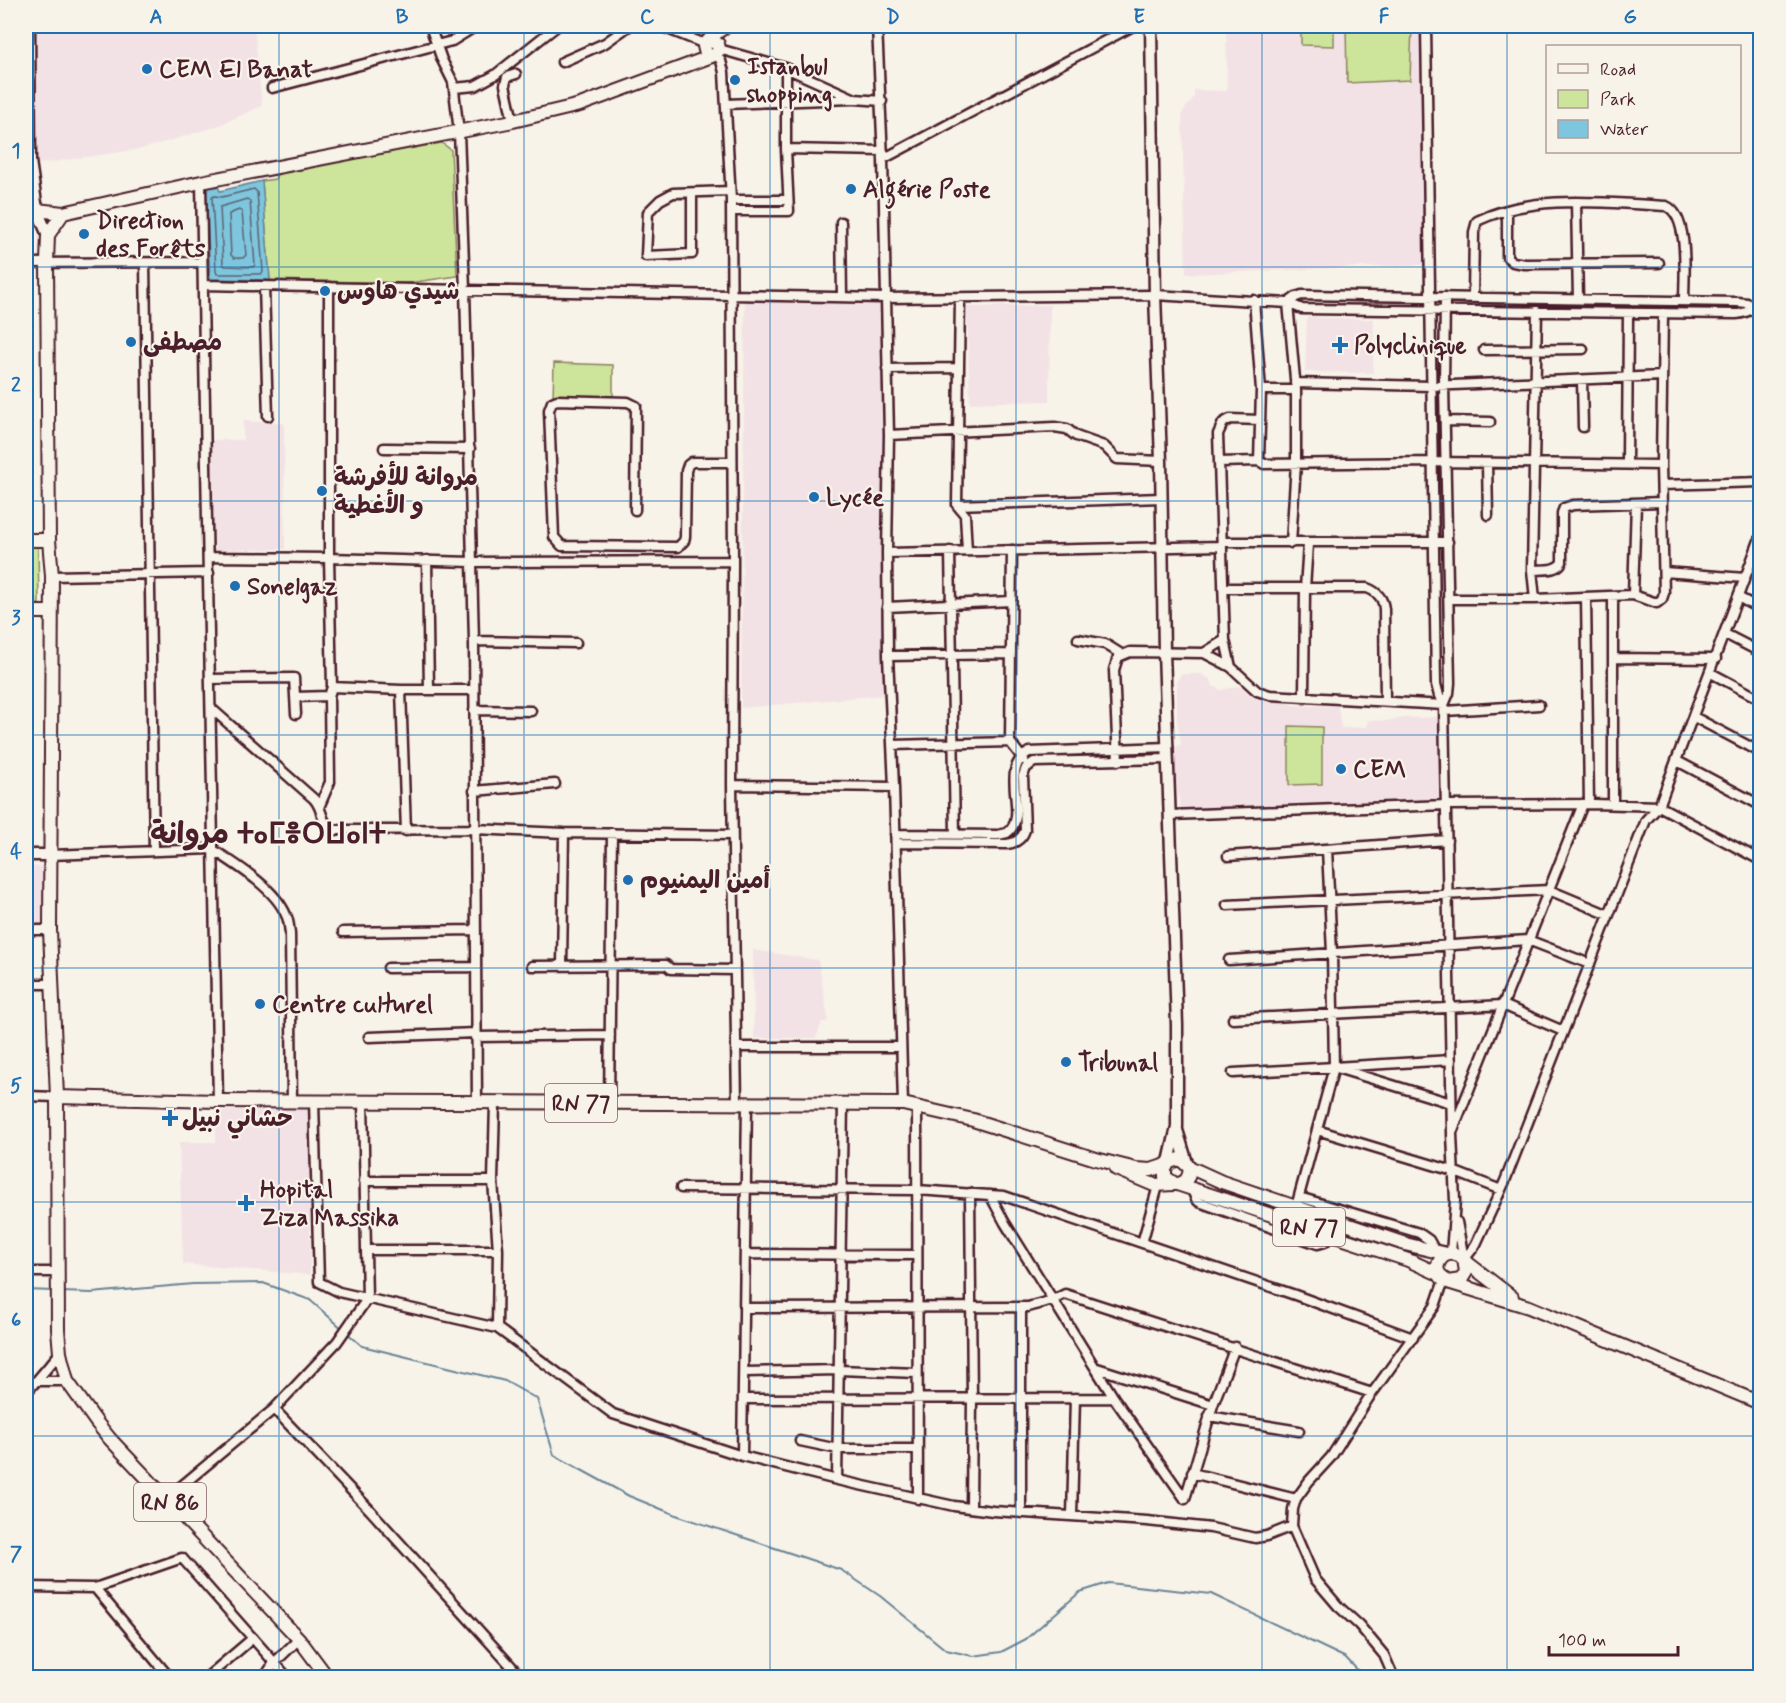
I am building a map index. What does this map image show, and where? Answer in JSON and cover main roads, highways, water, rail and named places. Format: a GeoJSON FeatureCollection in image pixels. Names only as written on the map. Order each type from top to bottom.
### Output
{"type":"FeatureCollection","features":[{"type":"Feature","properties":{"kind":"main road"},"geometry":{"type":"LineString","coordinates":[[29,26],[30,161],[37,210],[48,235]]}},
{"type":"Feature","properties":{"kind":"main road"},"geometry":{"type":"LineString","coordinates":[[37,210],[63,213],[201,182],[459,132],[580,105],[676,69],[711,48],[714,34],[728,26]]}},
{"type":"Feature","properties":{"kind":"main road"},"geometry":{"type":"LineString","coordinates":[[1151,26],[1164,652],[1177,1025],[1177,1127],[1166,1177],[1176,1184],[1187,1180],[1190,1172],[1177,1127]]}},
{"type":"Feature","properties":{"kind":"main road"},"geometry":{"type":"LineString","coordinates":[[48,235],[63,213]]}},
{"type":"Feature","properties":{"kind":"main road","name":"RN 86"},"geometry":{"type":"LineString","coordinates":[[48,235],[49,540],[52,576],[50,930],[57,1097],[60,1353],[67,1381],[97,1423],[299,1639],[328,1677]]}},
{"type":"Feature","properties":{"kind":"main road"},"geometry":{"type":"LineString","coordinates":[[26,540],[49,540]]}},
{"type":"Feature","properties":{"kind":"main road"},"geometry":{"type":"LineString","coordinates":[[26,612],[51,612]]}},
{"type":"Feature","properties":{"kind":"main road"},"geometry":{"type":"LineString","coordinates":[[26,855],[50,855]]}},
{"type":"Feature","properties":{"kind":"main road","name":"RN 77"},"geometry":{"type":"LineString","coordinates":[[57,1097],[218,1101],[903,1104],[973,1120],[1096,1159],[1146,1170],[1168,1163]]}},
{"type":"Feature","properties":{"kind":"main road","name":"RN 77"},"geometry":{"type":"LineString","coordinates":[[1096,1159],[1158,1186],[1176,1184],[1417,1263],[1444,1279],[1529,1307],[1761,1402]]}},
{"type":"Feature","properties":{"kind":"main road"},"geometry":{"type":"LineString","coordinates":[[1168,1163],[1180,1159],[1188,1165]]}},
{"type":"Feature","properties":{"kind":"main road","name":"RN 77"},"geometry":{"type":"LineString","coordinates":[[1188,1165],[1222,1182],[1297,1202],[1405,1244],[1460,1255],[1501,1289],[1529,1307]]}},
{"type":"Feature","properties":{"kind":"main road"},"geometry":{"type":"LineString","coordinates":[[1444,1253],[1437,1269],[1444,1279],[1457,1282],[1464,1276],[1467,1267],[1464,1260]]}},
{"type":"Feature","properties":{"kind":"water"},"geometry":{"type":"Polygon","coordinates":[[[262,181],[270,280],[210,279],[206,189],[218,186],[220,191],[262,181]]]}},
{"type":"Feature","properties":{"kind":"waterway"},"geometry":{"type":"LineString","coordinates":[[61,1292],[91,1293],[193,1284],[263,1283],[310,1300],[362,1346],[505,1381],[537,1399],[554,1455],[629,1496],[676,1515],[841,1570],[880,1596],[946,1650],[973,1656],[1001,1652],[1026,1639],[1080,1592],[1108,1583],[1211,1594],[1346,1658],[1365,1678]]}},
{"type":"Feature","properties":{"kind":"waterway"},"geometry":{"type":"LineString","coordinates":[[26,1290],[53,1291]]}},
{"type":"Feature","properties":{"kind":"place","name":"CEM El Banat"},"geometry":{"type":"Point","coordinates":[147,69]}},
{"type":"Feature","properties":{"kind":"place","name":"Istanbul shopping"},"geometry":{"type":"Point","coordinates":[735,80]}},
{"type":"Feature","properties":{"kind":"place","name":"Algérie Poste"},"geometry":{"type":"Point","coordinates":[851,189]}},
{"type":"Feature","properties":{"kind":"place","name":"Direction des Forêts"},"geometry":{"type":"Point","coordinates":[84,234]}},
{"type":"Feature","properties":{"kind":"place","name":"شيدي هاوس"},"geometry":{"type":"Point","coordinates":[325,291]}},
{"type":"Feature","properties":{"kind":"place","name":"مصطفى"},"geometry":{"type":"Point","coordinates":[131,342]}},
{"type":"Feature","properties":{"kind":"place","name":"Polyclinique"},"geometry":{"type":"Point","coordinates":[1340,345]}},
{"type":"Feature","properties":{"kind":"place","name":"مروانة للأفرشة و الأغطية"},"geometry":{"type":"Point","coordinates":[322,491]}},
{"type":"Feature","properties":{"kind":"place","name":"Lycée"},"geometry":{"type":"Point","coordinates":[814,497]}},
{"type":"Feature","properties":{"kind":"place","name":"Sonelgaz"},"geometry":{"type":"Point","coordinates":[235,586]}},
{"type":"Feature","properties":{"kind":"place","name":"CEM"},"geometry":{"type":"Point","coordinates":[1341,769]}},
{"type":"Feature","properties":{"kind":"place","name":"أمين اليمنيوم"},"geometry":{"type":"Point","coordinates":[628,880]}},
{"type":"Feature","properties":{"kind":"place","name":"Centre culturel"},"geometry":{"type":"Point","coordinates":[260,1004]}},
{"type":"Feature","properties":{"kind":"place","name":"Tribunal"},"geometry":{"type":"Point","coordinates":[1066,1062]}},
{"type":"Feature","properties":{"kind":"place","name":"حشاني نبيل"},"geometry":{"type":"Point","coordinates":[170,1118]}},
{"type":"Feature","properties":{"kind":"place","name":"Hopital Ziza Massika"},"geometry":{"type":"Point","coordinates":[246,1203]}},
{"type":"Feature","properties":{"kind":"district","name":"مروانة ⵜⴰⵎⴻⵔⵡⴰⵏⵜ"},"geometry":{"type":"Point","coordinates":[268,833]}}]}
